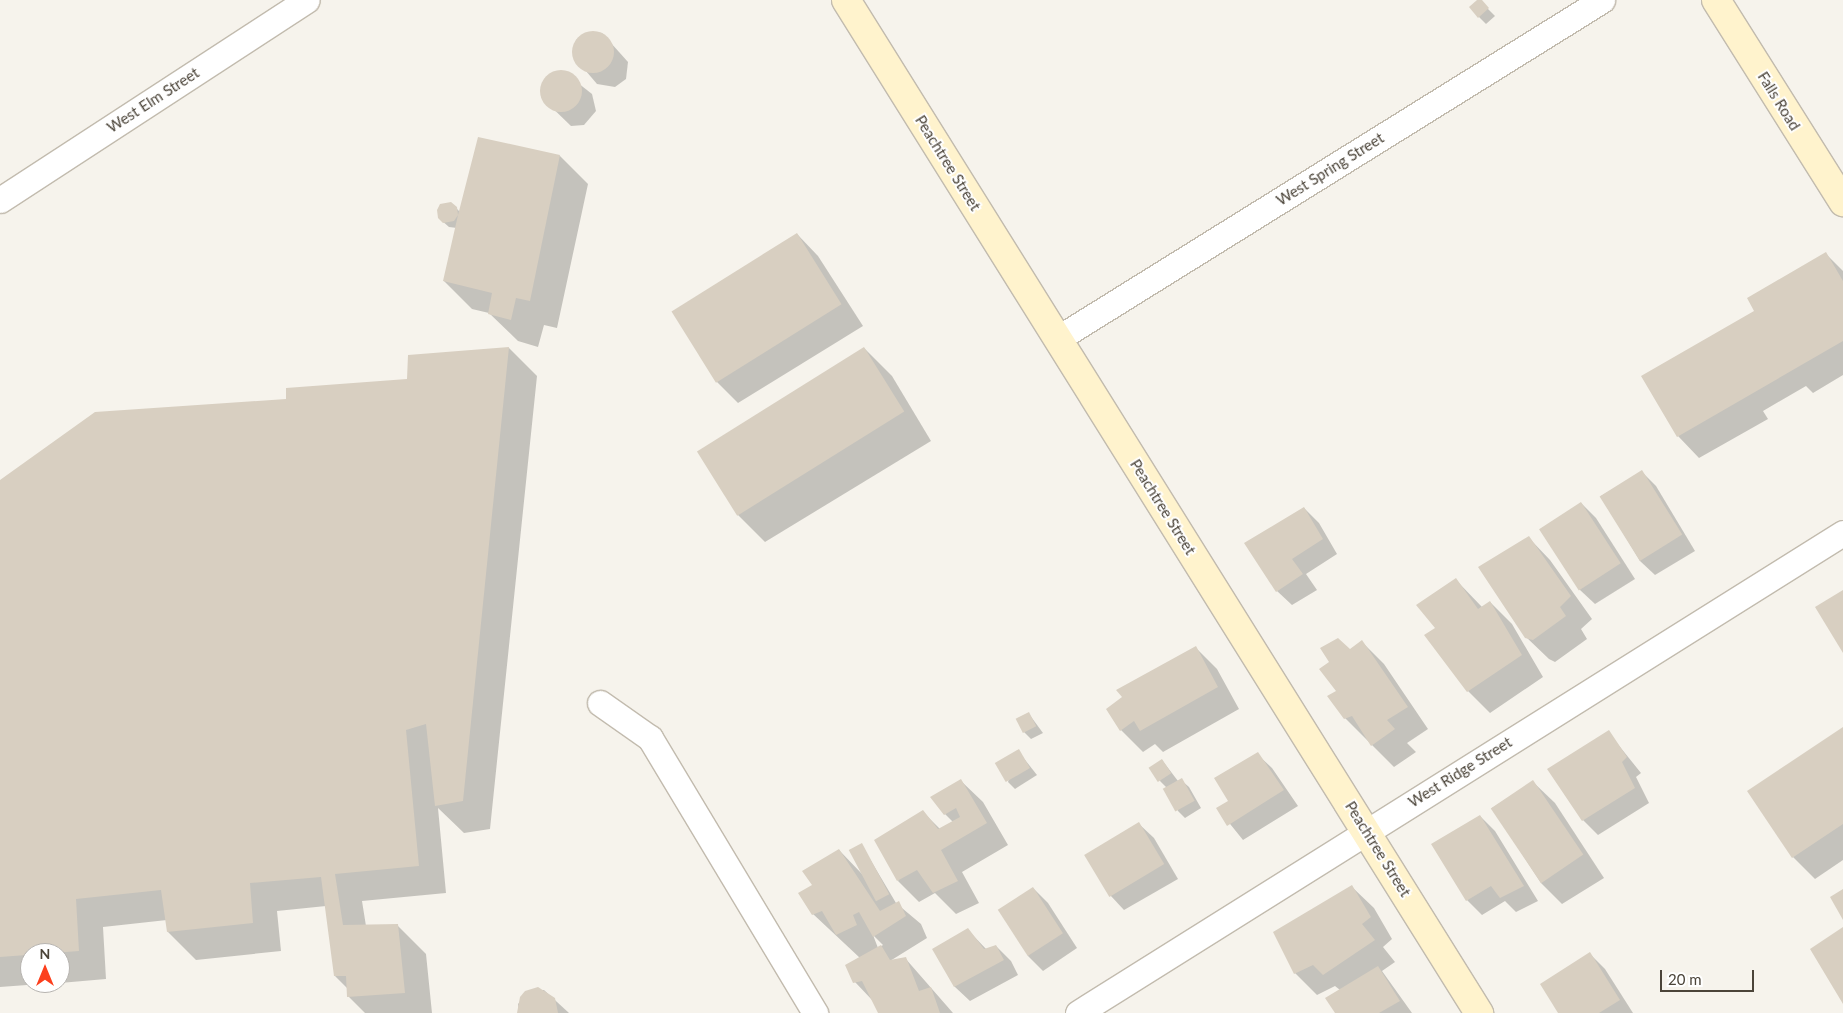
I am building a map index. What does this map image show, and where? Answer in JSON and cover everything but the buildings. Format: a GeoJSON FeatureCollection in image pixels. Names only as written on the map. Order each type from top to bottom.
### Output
{"type":"FeatureCollection","features":[{"type":"Feature","properties":{"kind":"main road","name":"Peachtree Street"},"geometry":{"type":"LineString","coordinates":[[846,0],[1479,1013]]}},
{"type":"Feature","properties":{"kind":"main road","name":"Falls Road"},"geometry":{"type":"LineString","coordinates":[[1716,0],[1843,202]]}},
{"type":"Feature","properties":{"kind":"street","name":"West Elm Street"},"geometry":{"type":"LineString","coordinates":[[0,200],[307,0]]}},
{"type":"Feature","properties":{"kind":"street","name":"West Spring Street"},"geometry":{"type":"LineString","coordinates":[[1057,338],[1602,0]]}},
{"type":"Feature","properties":{"kind":"street","name":"West Ridge Street"},"geometry":{"type":"LineString","coordinates":[[1078,1013],[1843,533]]}},
{"type":"Feature","properties":{"kind":"street"},"geometry":{"type":"LineString","coordinates":[[600,703],[650,738],[815,1013]]}}]}
